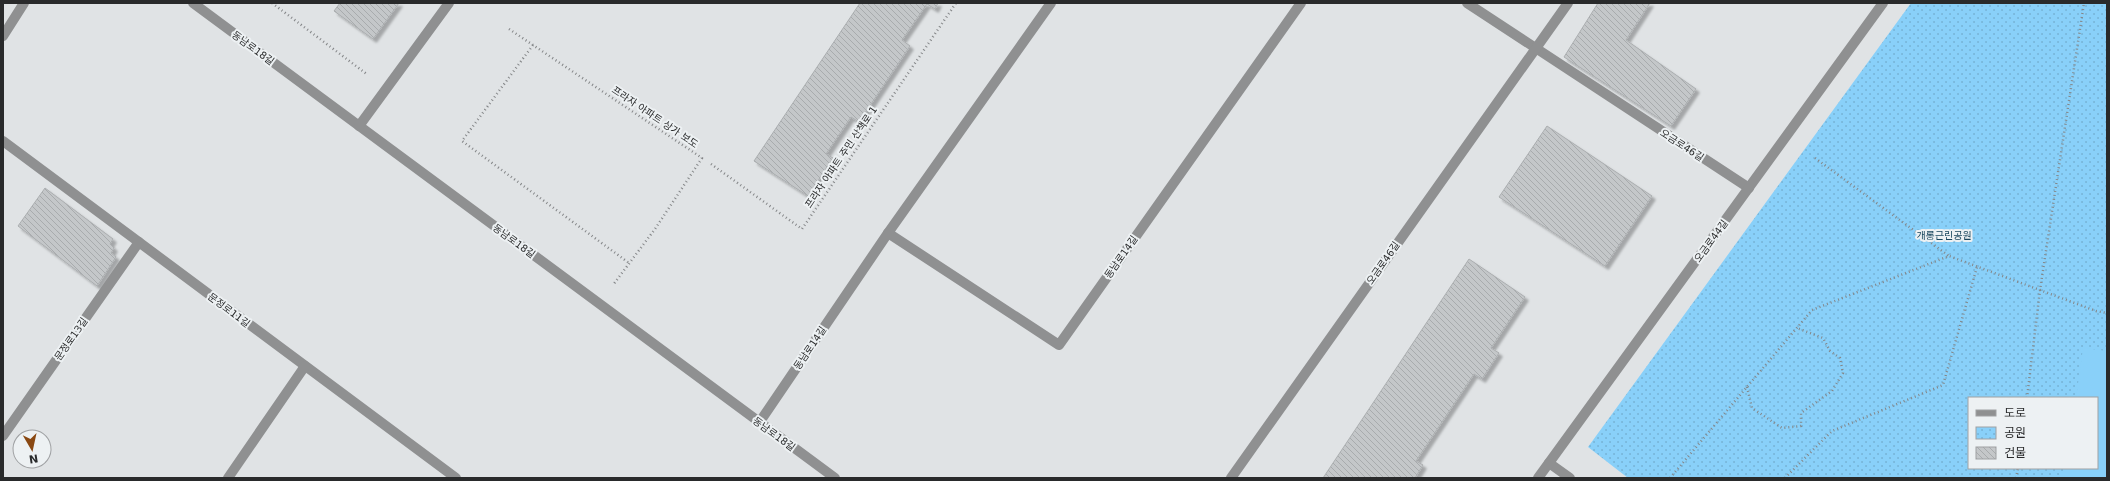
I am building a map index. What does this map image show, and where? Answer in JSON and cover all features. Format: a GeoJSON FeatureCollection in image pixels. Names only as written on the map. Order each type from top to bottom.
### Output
{"type":"FeatureCollection","features":[{"type":"Feature","properties":{"kind":"street"},"geometry":{"type":"LineString","coordinates":[[3,36],[24,3]]}},
{"type":"Feature","properties":{"kind":"street","name":"동남로18길"},"geometry":{"type":"LineString","coordinates":[[193,3],[835,478]]}},
{"type":"Feature","properties":{"kind":"street"},"geometry":{"type":"LineString","coordinates":[[358,126],[449,3]]}},
{"type":"Feature","properties":{"kind":"street","name":"동남로14길"},"geometry":{"type":"LineString","coordinates":[[759,423],[888,233],[1051,3]]}},
{"type":"Feature","properties":{"kind":"street","name":"동남로14길"},"geometry":{"type":"LineString","coordinates":[[888,233],[1059,345],[1301,3]]}},
{"type":"Feature","properties":{"kind":"street","name":"오금로46길"},"geometry":{"type":"LineString","coordinates":[[1467,3],[1749,188]]}},
{"type":"Feature","properties":{"kind":"street","name":"오금로46길"},"geometry":{"type":"LineString","coordinates":[[1231,478],[1568,3]]}},
{"type":"Feature","properties":{"kind":"street","name":"오금로44길"},"geometry":{"type":"LineString","coordinates":[[1538,478],[1883,3]]}},
{"type":"Feature","properties":{"kind":"street","name":"문정로11길"},"geometry":{"type":"LineString","coordinates":[[3,141],[456,478]]}},
{"type":"Feature","properties":{"kind":"street","name":"문정로13길"},"geometry":{"type":"LineString","coordinates":[[3,436],[139,242]]}},
{"type":"Feature","properties":{"kind":"street"},"geometry":{"type":"LineString","coordinates":[[228,478],[305,366]]}},
{"type":"Feature","properties":{"kind":"street"},"geometry":{"type":"LineString","coordinates":[[1549,463],[1570,478]]}},
{"type":"Feature","properties":{"kind":"path"},"geometry":{"type":"LineString","coordinates":[[272,3],[386,89]]}},
{"type":"Feature","properties":{"kind":"path","name":"프라자 아파트 주민 산책로 1"},"geometry":{"type":"LineString","coordinates":[[711,164],[802,229],[956,3]]}},
{"type":"Feature","properties":{"kind":"path"},"geometry":{"type":"LineString","coordinates":[[2026,397],[2040,290],[2084,3]]}},
{"type":"Feature","properties":{"kind":"path","name":"프라자 아파트 상가 보도"},"geometry":{"type":"LineString","coordinates":[[509,29],[702,158],[655,229],[599,303]]}},
{"type":"Feature","properties":{"kind":"path"},"geometry":{"type":"LineString","coordinates":[[533,45],[462,141],[629,263]]}},
{"type":"Feature","properties":{"kind":"path"},"geometry":{"type":"LineString","coordinates":[[1815,158],[1949,256],[2096,311],[2107,313]]}},
{"type":"Feature","properties":{"kind":"path"},"geometry":{"type":"LineString","coordinates":[[1670,478],[1812,310],[1949,256]]}},
{"type":"Feature","properties":{"kind":"path"},"geometry":{"type":"LineString","coordinates":[[1785,478],[1832,431],[1943,385],[1978,267]]}},
{"type":"Feature","properties":{"kind":"path"},"geometry":{"type":"LineString","coordinates":[[1747,387],[1752,408],[1782,428],[1801,426],[1801,413],[1832,391],[1843,373],[1840,358],[1830,351],[1823,338],[1797,328]]}},
{"type":"Feature","properties":{"kind":"green space","name":"개롱근린공원"},"geometry":{"type":"Polygon","coordinates":[[[1911,3],[2107,3],[2107,478],[1628,478],[1588,447],[1911,3]]]}},
{"type":"Feature","properties":{"kind":"green space"},"geometry":{"type":"Polygon","coordinates":[[[2083,348],[2107,351],[2107,478],[2064,478],[2065,469],[2098,469],[2098,397],[2076,397],[2083,348]]]}},
{"type":"Feature","properties":{"kind":"building"},"geometry":{"type":"Polygon","coordinates":[[[340,3],[399,3],[373,39],[334,11],[340,3]]]}},
{"type":"Feature","properties":{"kind":"building"},"geometry":{"type":"Polygon","coordinates":[[[860,3],[938,3],[935,9],[927,4],[902,40],[910,46],[859,122],[851,117],[826,154],[833,158],[808,196],[754,161],[860,3]]]}},
{"type":"Feature","properties":{"kind":"building"},"geometry":{"type":"Polygon","coordinates":[[[1598,3],[1650,3],[1626,40],[1696,89],[1671,126],[1564,57],[1598,3]]]}},
{"type":"Feature","properties":{"kind":"building"},"geometry":{"type":"Polygon","coordinates":[[[1547,126],[1652,196],[1605,266],[1499,197],[1547,126]]]}},
{"type":"Feature","properties":{"kind":"building"},"geometry":{"type":"Polygon","coordinates":[[[45,188],[113,239],[110,244],[114,248],[111,253],[116,257],[97,286],[18,226],[45,188]]]}},
{"type":"Feature","properties":{"kind":"building"},"geometry":{"type":"Polygon","coordinates":[[[1469,259],[1525,297],[1491,348],[1499,353],[1482,379],[1474,374],[1416,461],[1423,465],[1415,478],[1323,478],[1469,259]]]}}]}
